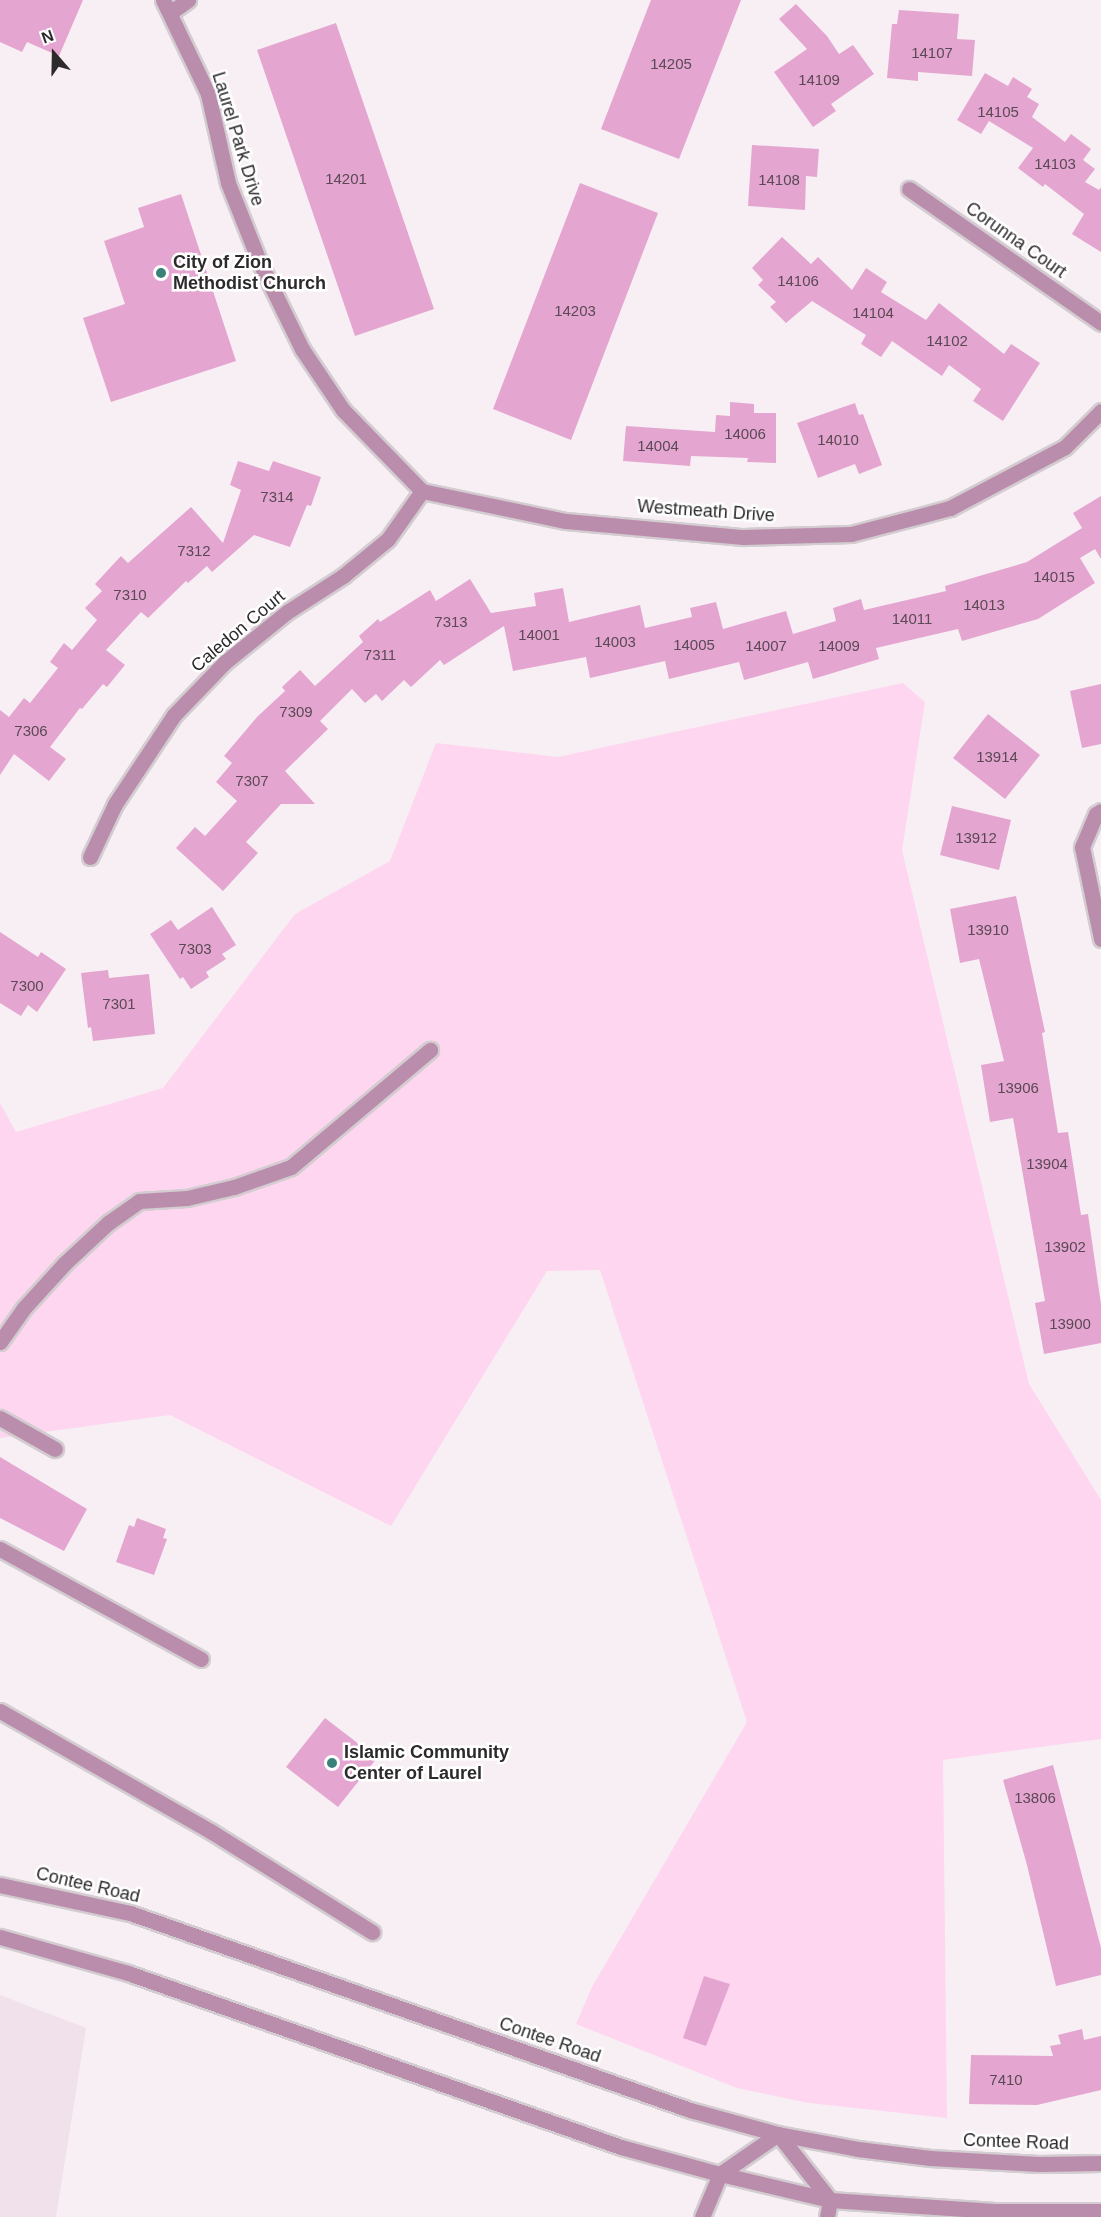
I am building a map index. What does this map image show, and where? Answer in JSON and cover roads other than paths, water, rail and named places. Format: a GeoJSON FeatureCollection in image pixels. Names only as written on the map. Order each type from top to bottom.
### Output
{"type":"FeatureCollection","features":[{"type":"Feature","properties":{"kind":"street"},"geometry":{"type":"LineString","coordinates":[[167,6],[188,0]]}},
{"type":"Feature","properties":{"kind":"street","name":"Laurel Park Drive"},"geometry":{"type":"LineString","coordinates":[[167,6],[208,94],[228,183],[259,261],[302,349],[343,410],[422,491]]}},
{"type":"Feature","properties":{"kind":"street","name":"Corunna Court"},"geometry":{"type":"LineString","coordinates":[[909,189],[1101,323]]}},
{"type":"Feature","properties":{"kind":"street","name":"Westmeath Drive"},"geometry":{"type":"LineString","coordinates":[[422,491],[578,522],[744,537],[851,534],[950,508],[1065,447],[1101,411]]}},
{"type":"Feature","properties":{"kind":"street","name":"Caledon Court"},"geometry":{"type":"LineString","coordinates":[[90,857],[115,804],[174,715],[224,663],[287,612],[344,576],[388,539],[422,491]]}},
{"type":"Feature","properties":{"kind":"street"},"geometry":{"type":"LineString","coordinates":[[1101,811],[1096,814],[1082,847],[1101,939]]}},
{"type":"Feature","properties":{"kind":"street"},"geometry":{"type":"LineString","coordinates":[[0,1342],[24,1308],[65,1263],[108,1223],[139,1201],[187,1198],[225,1189],[291,1167],[430,1050]]}},
{"type":"Feature","properties":{"kind":"street"},"geometry":{"type":"LineString","coordinates":[[0,1418],[55,1449]]}},
{"type":"Feature","properties":{"kind":"street"},"geometry":{"type":"LineString","coordinates":[[0,1549],[201,1659]]}},
{"type":"Feature","properties":{"kind":"street"},"geometry":{"type":"LineString","coordinates":[[0,1711],[212,1832],[372,1932]]}},
{"type":"Feature","properties":{"kind":"street","name":"Contee Road"},"geometry":{"type":"LineString","coordinates":[[0,1886],[130,1913],[690,2110],[778,2134],[858,2149],[930,2158],[1039,2163],[1101,2163]]}},
{"type":"Feature","properties":{"kind":"street"},"geometry":{"type":"LineString","coordinates":[[0,1937],[129,1973],[290,2032],[621,2147],[720,2174],[830,2200],[994,2211],[1101,2211]]}},
{"type":"Feature","properties":{"kind":"street"},"geometry":{"type":"LineString","coordinates":[[702,2217],[720,2174],[778,2134],[830,2200],[827,2217]]}},
{"type":"Feature","properties":{"kind":"place","name":"City of Zion Methodist Church"},"geometry":{"type":"Point","coordinates":[161,273]}},
{"type":"Feature","properties":{"kind":"place","name":"Islamic Community Center of Laurel"},"geometry":{"type":"Point","coordinates":[332,1763]}}]}
